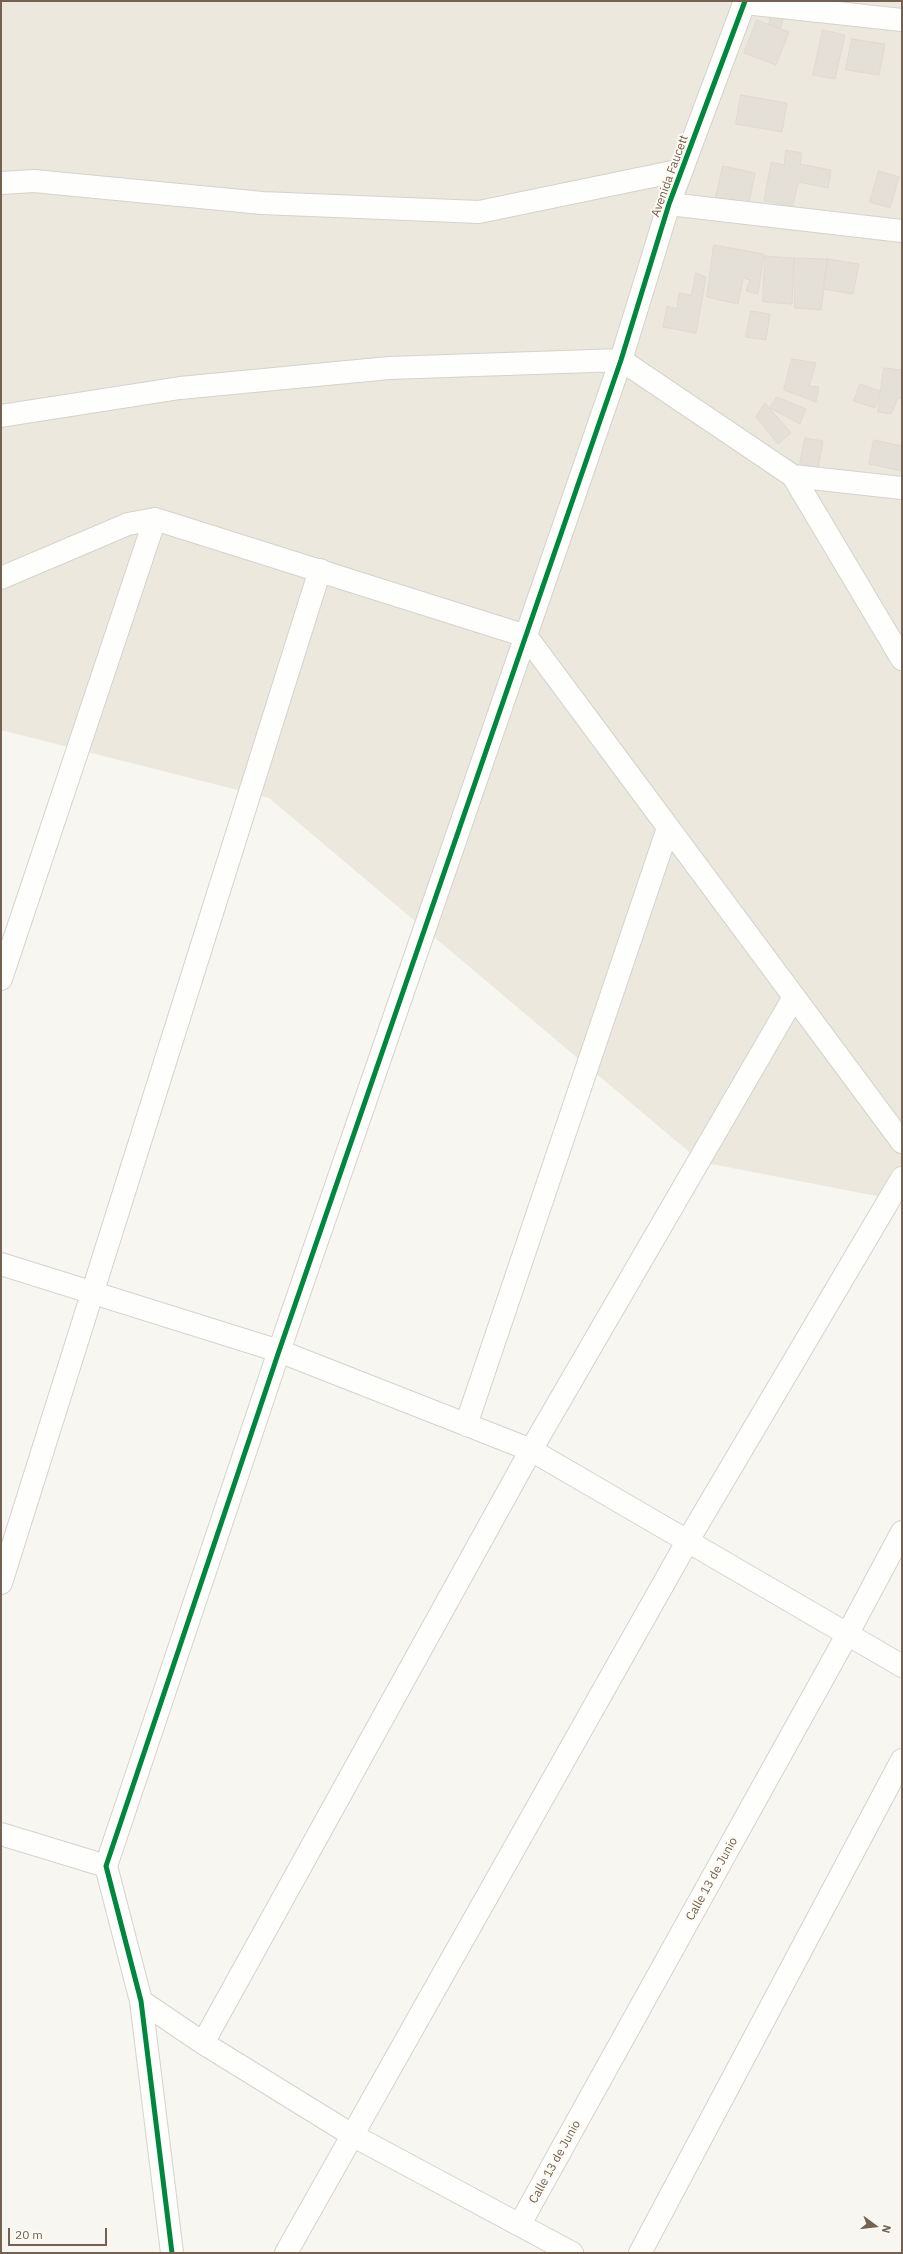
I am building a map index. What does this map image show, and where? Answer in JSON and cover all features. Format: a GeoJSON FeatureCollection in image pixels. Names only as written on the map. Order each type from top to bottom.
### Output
{"type":"FeatureCollection","features":[{"type":"Feature","properties":{"kind":"street"},"geometry":{"type":"LineString","coordinates":[[745,2],[902,20]]}},
{"type":"Feature","properties":{"kind":"street","name":"Avenida Faucett"},"geometry":{"type":"LineString","coordinates":[[106,1866],[279,1351],[620,360],[669,204],[745,2]]}},
{"type":"Feature","properties":{"kind":"street"},"geometry":{"type":"LineString","coordinates":[[1,183],[34,181],[262,203],[479,212],[682,170]]}},
{"type":"Feature","properties":{"kind":"street"},"geometry":{"type":"LineString","coordinates":[[669,204],[902,231]]}},
{"type":"Feature","properties":{"kind":"street"},"geometry":{"type":"LineString","coordinates":[[1,416],[180,388],[389,368],[620,360],[793,476],[902,659]]}},
{"type":"Feature","properties":{"kind":"street"},"geometry":{"type":"LineString","coordinates":[[793,476],[902,488]]}},
{"type":"Feature","properties":{"kind":"street"},"geometry":{"type":"LineString","coordinates":[[1,979],[155,519]]}},
{"type":"Feature","properties":{"kind":"street"},"geometry":{"type":"LineString","coordinates":[[1,578],[128,524],[155,519],[526,636],[902,1142]]}},
{"type":"Feature","properties":{"kind":"street"},"geometry":{"type":"LineString","coordinates":[[1,1583],[320,570]]}},
{"type":"Feature","properties":{"kind":"street"},"geometry":{"type":"LineString","coordinates":[[466,1425],[668,828]]}},
{"type":"Feature","properties":{"kind":"street"},"geometry":{"type":"LineString","coordinates":[[203,2043],[531,1450],[794,997]]}},
{"type":"Feature","properties":{"kind":"street"},"geometry":{"type":"LineString","coordinates":[[286,2253],[686,1542],[902,1178]]}},
{"type":"Feature","properties":{"kind":"street"},"geometry":{"type":"LineString","coordinates":[[1,1264],[279,1351],[531,1450],[686,1542],[902,1666]]}},
{"type":"Feature","properties":{"kind":"street","name":"Calle 13 de Junio"},"geometry":{"type":"LineString","coordinates":[[520,2224],[847,1635],[902,1532]]}},
{"type":"Feature","properties":{"kind":"street"},"geometry":{"type":"LineString","coordinates":[[640,2253],[902,1760]]}},
{"type":"Feature","properties":{"kind":"street"},"geometry":{"type":"LineString","coordinates":[[1,1834],[106,1866],[141,2000],[172,2253]]}},
{"type":"Feature","properties":{"kind":"street"},"geometry":{"type":"LineString","coordinates":[[141,2000],[203,2043],[352,2135],[572,2253]]}},
{"type":"Feature","properties":{"kind":"shaded area"},"geometry":{"type":"Polygon","coordinates":[[[1,1],[902,1],[902,1201],[701,1162],[269,798],[1,730],[1,1]]]}},
{"type":"Feature","properties":{"kind":"building"},"geometry":{"type":"Polygon","coordinates":[[[771,16],[783,19],[781,28],[769,24],[771,16]]]}},
{"type":"Feature","properties":{"kind":"building"},"geometry":{"type":"Polygon","coordinates":[[[757,20],[789,32],[776,65],[744,53],[757,20]]]}},
{"type":"Feature","properties":{"kind":"building"},"geometry":{"type":"Polygon","coordinates":[[[823,30],[845,35],[835,79],[813,75],[823,30]]]}},
{"type":"Feature","properties":{"kind":"building"},"geometry":{"type":"Polygon","coordinates":[[[852,39],[885,44],[879,75],[846,70],[852,39]]]}},
{"type":"Feature","properties":{"kind":"building"},"geometry":{"type":"Polygon","coordinates":[[[741,95],[787,103],[782,132],[736,124],[741,95]]]}},
{"type":"Feature","properties":{"kind":"building"},"geometry":{"type":"Polygon","coordinates":[[[786,150],[802,153],[800,164],[831,170],[828,188],[798,182],[793,206],[764,201],[771,162],[784,165],[786,150]]]}},
{"type":"Feature","properties":{"kind":"building"},"geometry":{"type":"Polygon","coordinates":[[[723,166],[755,173],[748,208],[715,201],[723,166]]]}},
{"type":"Feature","properties":{"kind":"building"},"geometry":{"type":"Polygon","coordinates":[[[879,171],[899,177],[890,208],[870,202],[879,171]]]}},
{"type":"Feature","properties":{"kind":"building"},"geometry":{"type":"Polygon","coordinates":[[[714,245],[764,254],[758,294],[746,291],[750,280],[743,278],[738,304],[707,297],[714,245]]]}},
{"type":"Feature","properties":{"kind":"building"},"geometry":{"type":"Polygon","coordinates":[[[765,256],[794,258],[792,304],[763,302],[765,256]]]}},
{"type":"Feature","properties":{"kind":"building"},"geometry":{"type":"Polygon","coordinates":[[[794,258],[828,259],[821,310],[795,308],[794,258]]]}},
{"type":"Feature","properties":{"kind":"building"},"geometry":{"type":"Polygon","coordinates":[[[828,259],[859,264],[853,294],[823,289],[828,259]]]}},
{"type":"Feature","properties":{"kind":"building"},"geometry":{"type":"Polygon","coordinates":[[[696,273],[706,277],[696,333],[663,327],[667,306],[677,309],[679,293],[691,295],[696,273]]]}},
{"type":"Feature","properties":{"kind":"building"},"geometry":{"type":"Polygon","coordinates":[[[751,311],[770,314],[766,340],[746,337],[751,311]]]}},
{"type":"Feature","properties":{"kind":"building"},"geometry":{"type":"Polygon","coordinates":[[[792,359],[816,363],[809,386],[819,387],[816,402],[784,390],[792,359]]]}},
{"type":"Feature","properties":{"kind":"building"},"geometry":{"type":"Polygon","coordinates":[[[884,368],[902,370],[902,399],[898,398],[891,414],[878,412],[884,368]]]}},
{"type":"Feature","properties":{"kind":"building"},"geometry":{"type":"Polygon","coordinates":[[[860,384],[880,391],[875,408],[854,401],[860,384]]]}},
{"type":"Feature","properties":{"kind":"building"},"geometry":{"type":"Polygon","coordinates":[[[777,397],[806,409],[800,424],[770,408],[777,397]]]}},
{"type":"Feature","properties":{"kind":"building"},"geometry":{"type":"Polygon","coordinates":[[[765,403],[791,433],[778,444],[756,417],[765,403]]]}},
{"type":"Feature","properties":{"kind":"building"},"geometry":{"type":"Polygon","coordinates":[[[805,438],[823,441],[818,468],[800,465],[805,438]]]}},
{"type":"Feature","properties":{"kind":"building"},"geometry":{"type":"Polygon","coordinates":[[[874,440],[902,446],[902,471],[869,464],[874,440]]]}},
{"type":"Feature","properties":{"kind":"cycle path"},"geometry":{"type":"LineString","coordinates":[[172,2253],[141,2001],[106,1866],[279,1351],[621,360],[669,204],[745,1]]}}]}
